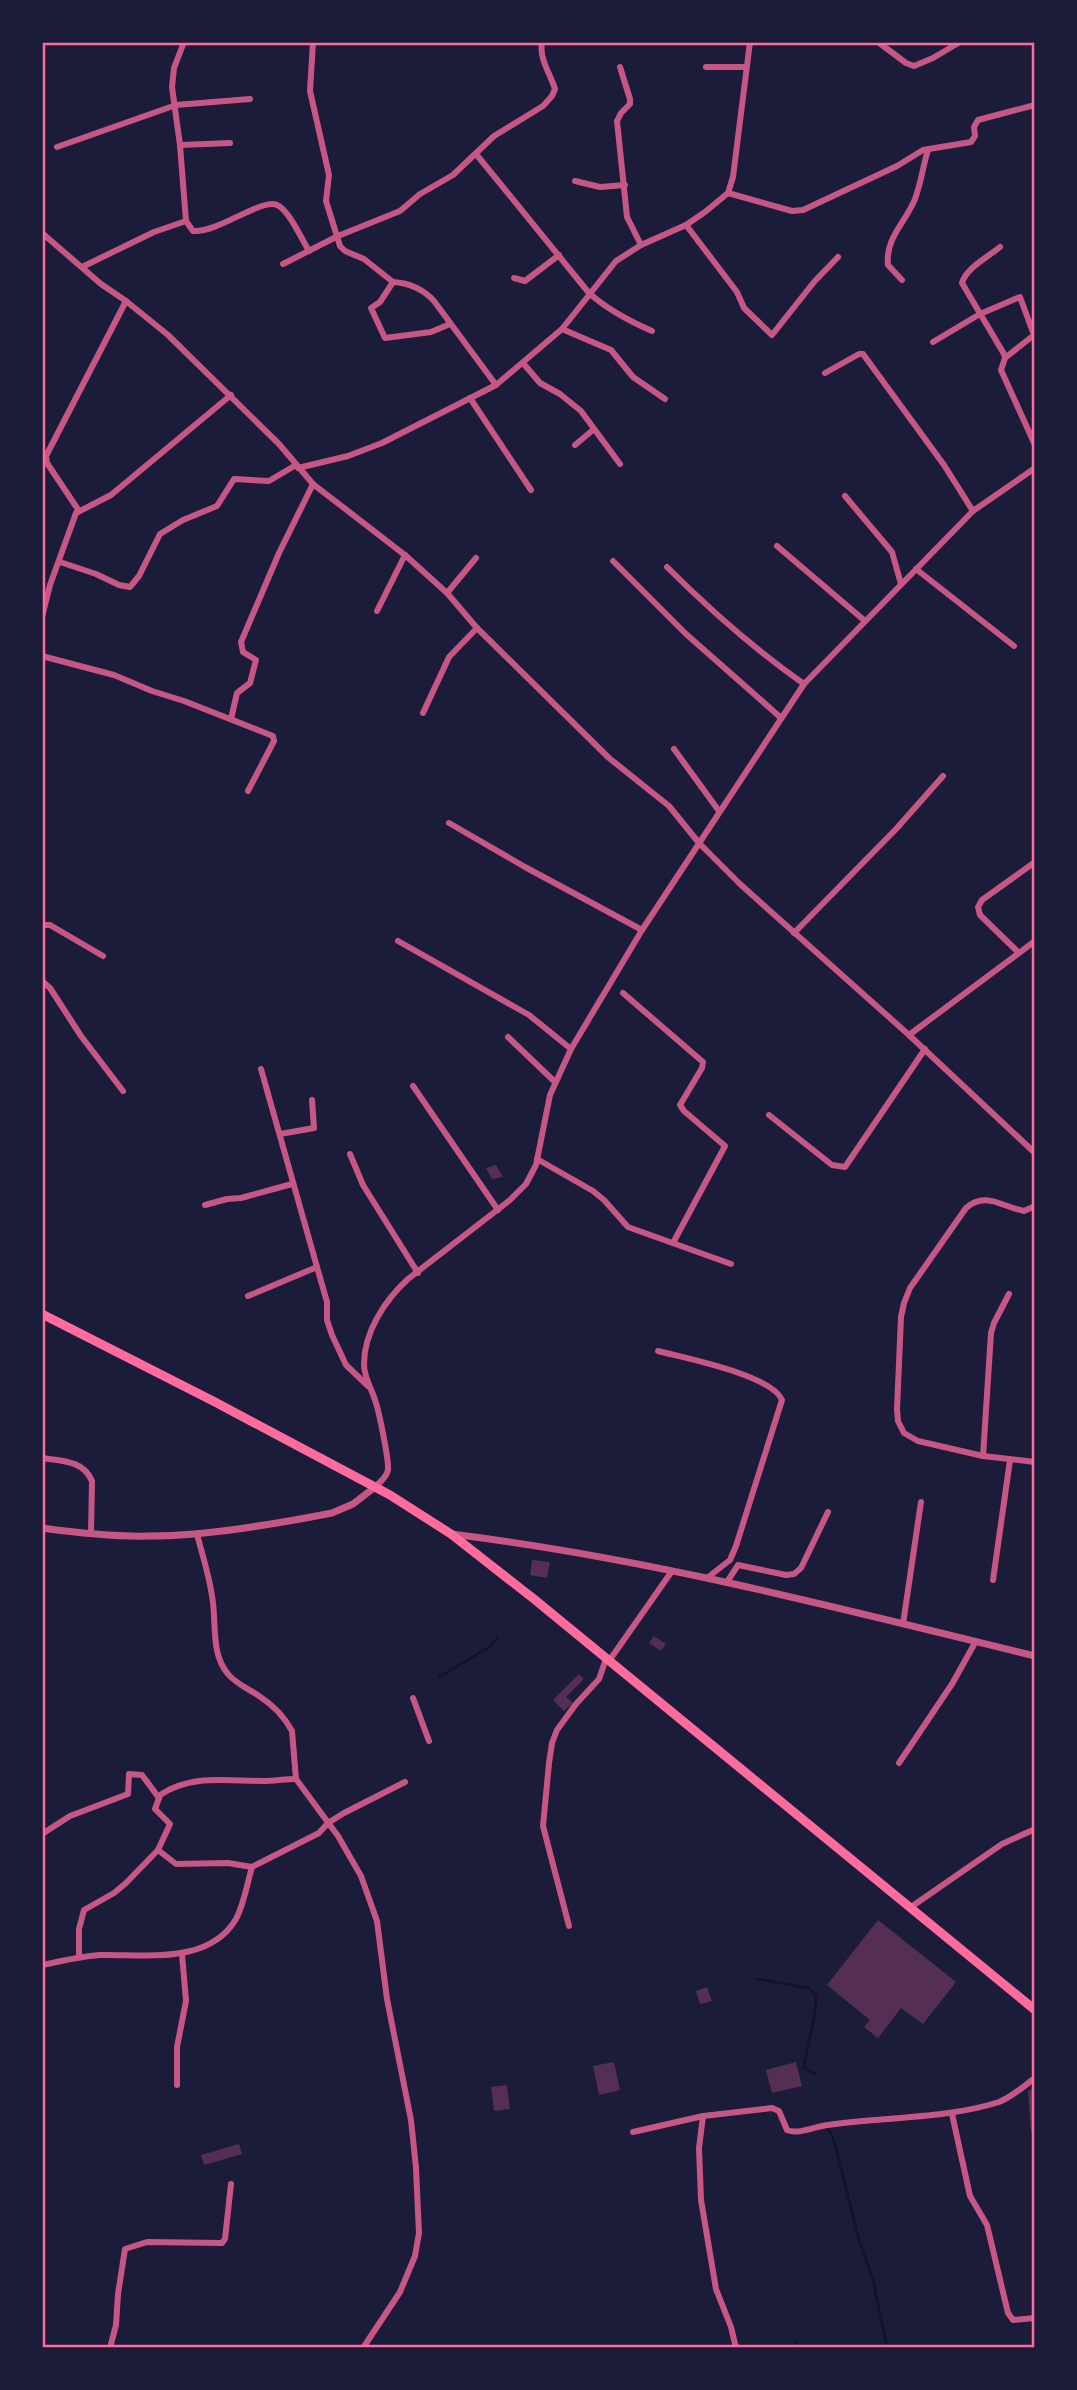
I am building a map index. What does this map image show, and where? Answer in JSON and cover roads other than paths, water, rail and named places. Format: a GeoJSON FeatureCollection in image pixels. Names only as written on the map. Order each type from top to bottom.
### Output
{"type":"FeatureCollection","features":[{"type":"Feature","properties":{"kind":"main road"},"geometry":{"type":"LineString","coordinates":[[42,1314],[375,1487],[451,1534],[1035,2010]]}},
{"type":"Feature","properties":{"kind":"street"},"geometry":{"type":"LineString","coordinates":[[184,42],[173,75],[186,221],[193,231],[213,229],[251,210],[278,205],[309,251]]}},
{"type":"Feature","properties":{"kind":"street"},"geometry":{"type":"LineString","coordinates":[[313,42],[310,91],[329,175],[326,201],[340,246],[364,259],[393,282],[406,283],[429,295],[496,384]]}},
{"type":"Feature","properties":{"kind":"street"},"geometry":{"type":"LineString","coordinates":[[283,264],[338,236],[400,211],[420,194],[453,175],[494,136],[543,106],[555,89],[545,66],[542,42]]}},
{"type":"Feature","properties":{"kind":"street"},"geometry":{"type":"LineString","coordinates":[[60,562],[96,574],[119,586],[130,587],[139,576],[160,534],[183,520],[217,506],[234,479],[269,481],[297,467],[348,456],[382,443],[496,384],[562,329],[616,261],[641,245],[685,225],[729,193],[750,42]]}},
{"type":"Feature","properties":{"kind":"street"},"geometry":{"type":"LineString","coordinates":[[878,42],[914,66],[960,42]]}},
{"type":"Feature","properties":{"kind":"street"},"geometry":{"type":"LineString","coordinates":[[620,67],[630,99],[630,104],[617,121],[628,217],[631,229],[641,245]]}},
{"type":"Feature","properties":{"kind":"street"},"geometry":{"type":"LineString","coordinates":[[706,67],[746,67]]}},
{"type":"Feature","properties":{"kind":"street"},"geometry":{"type":"LineString","coordinates":[[57,147],[176,106],[250,99]]}},
{"type":"Feature","properties":{"kind":"street"},"geometry":{"type":"LineString","coordinates":[[729,193],[797,212],[897,166],[923,150],[971,142],[978,120],[1035,105]]}},
{"type":"Feature","properties":{"kind":"street"},"geometry":{"type":"LineString","coordinates":[[180,145],[230,143]]}},
{"type":"Feature","properties":{"kind":"street"},"geometry":{"type":"LineString","coordinates":[[902,279],[888,265],[889,250],[898,226],[913,203],[928,150]]}},
{"type":"Feature","properties":{"kind":"street"},"geometry":{"type":"LineString","coordinates":[[477,154],[589,293],[628,321],[652,331]]}},
{"type":"Feature","properties":{"kind":"street"},"geometry":{"type":"LineString","coordinates":[[575,181],[600,187],[625,185]]}},
{"type":"Feature","properties":{"kind":"street"},"geometry":{"type":"LineString","coordinates":[[82,267],[154,232],[186,221]]}},
{"type":"Feature","properties":{"kind":"street"},"geometry":{"type":"LineString","coordinates":[[685,225],[737,292],[744,308],[772,335],[814,282],[838,257]]}},
{"type":"Feature","properties":{"kind":"street"},"geometry":{"type":"LineString","coordinates":[[42,233],[101,284],[168,335],[279,443],[313,484],[405,555],[447,593],[477,628],[610,758],[668,806],[699,843],[1035,1153]]}},
{"type":"Feature","properties":{"kind":"street"},"geometry":{"type":"LineString","coordinates":[[1000,247],[969,271],[962,280],[1005,358]]}},
{"type":"Feature","properties":{"kind":"street"},"geometry":{"type":"LineString","coordinates":[[514,278],[525,281],[559,255]]}},
{"type":"Feature","properties":{"kind":"street"},"geometry":{"type":"LineString","coordinates":[[393,282],[380,302],[370,308],[385,338],[431,332],[450,324]]}},
{"type":"Feature","properties":{"kind":"street"},"geometry":{"type":"LineString","coordinates":[[933,342],[980,314],[1021,298],[1034,335],[1005,358],[1001,370],[1035,445]]}},
{"type":"Feature","properties":{"kind":"street"},"geometry":{"type":"LineString","coordinates":[[79,511],[47,463],[46,456],[126,301]]}},
{"type":"Feature","properties":{"kind":"street"},"geometry":{"type":"LineString","coordinates":[[562,329],[611,350],[633,377],[666,399]]}},
{"type":"Feature","properties":{"kind":"street"},"geometry":{"type":"LineString","coordinates":[[825,373],[863,354],[944,465],[973,511]]}},
{"type":"Feature","properties":{"kind":"street"},"geometry":{"type":"LineString","coordinates":[[523,363],[540,383],[560,394],[581,411],[620,464]]}},
{"type":"Feature","properties":{"kind":"street"},"geometry":{"type":"LineString","coordinates":[[42,617],[50,585],[79,511],[111,495],[231,395]]}},
{"type":"Feature","properties":{"kind":"street"},"geometry":{"type":"LineString","coordinates":[[470,397],[531,490]]}},
{"type":"Feature","properties":{"kind":"street"},"geometry":{"type":"LineString","coordinates":[[575,445],[593,429]]}},
{"type":"Feature","properties":{"kind":"street"},"geometry":{"type":"LineString","coordinates":[[42,1528],[90,1534],[197,1534],[332,1513],[353,1504],[375,1487],[386,1475],[388,1466],[376,1402],[368,1386],[364,1362],[375,1324],[394,1293],[498,1210],[526,1184],[537,1159],[555,1082],[570,1049],[642,930],[804,684],[973,511],[1035,468]]}},
{"type":"Feature","properties":{"kind":"street"},"geometry":{"type":"LineString","coordinates":[[231,719],[237,692],[250,683],[256,660],[243,652],[240,642],[313,484]]}},
{"type":"Feature","properties":{"kind":"street"},"geometry":{"type":"LineString","coordinates":[[845,496],[892,552],[901,583]]}},
{"type":"Feature","properties":{"kind":"street"},"geometry":{"type":"LineString","coordinates":[[777,546],[865,621]]}},
{"type":"Feature","properties":{"kind":"street"},"geometry":{"type":"LineString","coordinates":[[377,611],[405,555]]}},
{"type":"Feature","properties":{"kind":"street"},"geometry":{"type":"LineString","coordinates":[[447,593],[476,558]]}},
{"type":"Feature","properties":{"kind":"street"},"geometry":{"type":"LineString","coordinates":[[613,561],[686,634],[780,717]]}},
{"type":"Feature","properties":{"kind":"street"},"geometry":{"type":"LineString","coordinates":[[667,567],[729,626],[804,684]]}},
{"type":"Feature","properties":{"kind":"street"},"geometry":{"type":"LineString","coordinates":[[916,569],[1014,646]]}},
{"type":"Feature","properties":{"kind":"street"},"geometry":{"type":"LineString","coordinates":[[423,713],[449,657],[477,628]]}},
{"type":"Feature","properties":{"kind":"street"},"geometry":{"type":"LineString","coordinates":[[42,656],[114,675],[274,738],[248,791]]}},
{"type":"Feature","properties":{"kind":"street"},"geometry":{"type":"LineString","coordinates":[[674,749],[719,811]]}},
{"type":"Feature","properties":{"kind":"street"},"geometry":{"type":"LineString","coordinates":[[794,933],[870,856],[943,776]]}},
{"type":"Feature","properties":{"kind":"street"},"geometry":{"type":"LineString","coordinates":[[449,822],[525,867],[642,930]]}},
{"type":"Feature","properties":{"kind":"street"},"geometry":{"type":"LineString","coordinates":[[1019,953],[980,915],[978,907],[982,900],[1035,862]]}},
{"type":"Feature","properties":{"kind":"street"},"geometry":{"type":"LineString","coordinates":[[42,925],[50,925],[103,956]]}},
{"type":"Feature","properties":{"kind":"street"},"geometry":{"type":"LineString","coordinates":[[909,1035],[1035,941]]}},
{"type":"Feature","properties":{"kind":"street"},"geometry":{"type":"LineString","coordinates":[[398,942],[510,1003],[570,1049]]}},
{"type":"Feature","properties":{"kind":"street"},"geometry":{"type":"LineString","coordinates":[[42,982],[50,988],[81,1036],[123,1091]]}},
{"type":"Feature","properties":{"kind":"street"},"geometry":{"type":"LineString","coordinates":[[610,982],[703,1062],[680,1105],[725,1146],[673,1243]]}},
{"type":"Feature","properties":{"kind":"street"},"geometry":{"type":"LineString","coordinates":[[508,1037],[555,1082]]}},
{"type":"Feature","properties":{"kind":"street"},"geometry":{"type":"LineString","coordinates":[[769,1115],[832,1165],[845,1167],[925,1049]]}},
{"type":"Feature","properties":{"kind":"street"},"geometry":{"type":"LineString","coordinates":[[261,1069],[327,1302],[327,1320],[332,1335],[346,1365],[368,1386]]}},
{"type":"Feature","properties":{"kind":"street"},"geometry":{"type":"LineString","coordinates":[[414,1086],[498,1210]]}},
{"type":"Feature","properties":{"kind":"street"},"geometry":{"type":"LineString","coordinates":[[281,1134],[314,1128],[312,1100]]}},
{"type":"Feature","properties":{"kind":"street"},"geometry":{"type":"LineString","coordinates":[[350,1154],[363,1185],[418,1273]]}},
{"type":"Feature","properties":{"kind":"street"},"geometry":{"type":"LineString","coordinates":[[537,1159],[593,1191],[628,1227],[731,1265]]}},
{"type":"Feature","properties":{"kind":"street"},"geometry":{"type":"LineString","coordinates":[[205,1205],[227,1199],[241,1199],[292,1184]]}},
{"type":"Feature","properties":{"kind":"street"},"geometry":{"type":"LineString","coordinates":[[1035,1206],[1024,1211],[995,1200],[973,1202],[966,1208],[910,1288],[901,1317],[898,1420],[904,1433],[918,1441],[983,1456],[1035,1462]]}},
{"type":"Feature","properties":{"kind":"street"},"geometry":{"type":"LineString","coordinates":[[247,1296],[317,1267]]}},
{"type":"Feature","properties":{"kind":"street"},"geometry":{"type":"LineString","coordinates":[[983,1456],[991,1334],[1009,1294]]}},
{"type":"Feature","properties":{"kind":"street"},"geometry":{"type":"LineString","coordinates":[[658,1351],[738,1372],[774,1388],[782,1400],[736,1546],[730,1560],[707,1578]]}},
{"type":"Feature","properties":{"kind":"street"},"geometry":{"type":"LineString","coordinates":[[42,1458],[79,1464],[89,1473],[92,1481],[90,1534]]}},
{"type":"Feature","properties":{"kind":"street"},"geometry":{"type":"LineString","coordinates":[[993,1580],[1010,1460]]}},
{"type":"Feature","properties":{"kind":"street"},"geometry":{"type":"LineString","coordinates":[[904,1624],[920,1502]]}},
{"type":"Feature","properties":{"kind":"street"},"geometry":{"type":"LineString","coordinates":[[727,1582],[738,1565],[786,1575],[794,1574],[801,1568],[828,1512]]}},
{"type":"Feature","properties":{"kind":"street"},"geometry":{"type":"LineString","coordinates":[[197,1534],[213,1598],[216,1647],[221,1664],[234,1681],[279,1711],[288,1724],[292,1731],[296,1779],[328,1823],[360,1876],[377,1921],[387,1999],[411,2120],[419,2232],[412,2264],[400,2292],[363,2348]]}},
{"type":"Feature","properties":{"kind":"street"},"geometry":{"type":"LineString","coordinates":[[451,1534],[516,1542],[727,1582],[1035,1656]]}},
{"type":"Feature","properties":{"kind":"street"},"geometry":{"type":"LineString","coordinates":[[569,1926],[543,1826],[552,1743],[557,1730],[599,1678],[608,1660],[672,1571]]}},
{"type":"Feature","properties":{"kind":"street"},"geometry":{"type":"LineString","coordinates":[[899,1763],[952,1684],[976,1641]]}},
{"type":"Feature","properties":{"kind":"street"},"geometry":{"type":"LineString","coordinates":[[413,1698],[429,1741]]}},
{"type":"Feature","properties":{"kind":"street"},"geometry":{"type":"LineString","coordinates":[[42,1835],[70,1816],[128,1794],[129,1774],[142,1775],[159,1798]]}},
{"type":"Feature","properties":{"kind":"street"},"geometry":{"type":"LineString","coordinates":[[79,1957],[79,1929],[84,1910],[114,1893],[158,1850],[170,1824],[155,1809],[159,1798],[170,1789],[210,1780],[296,1779]]}},
{"type":"Feature","properties":{"kind":"street"},"geometry":{"type":"LineString","coordinates":[[158,1850],[176,1864],[228,1863],[252,1867],[319,1833],[328,1823],[405,1782]]}},
{"type":"Feature","properties":{"kind":"street"},"geometry":{"type":"LineString","coordinates":[[911,1907],[1002,1844],[1035,1829]]}},
{"type":"Feature","properties":{"kind":"street"},"geometry":{"type":"LineString","coordinates":[[42,1965],[79,1957],[182,1954],[212,1942],[228,1930],[239,1913],[252,1867]]}},
{"type":"Feature","properties":{"kind":"street"},"geometry":{"type":"LineString","coordinates":[[177,2085],[177,2047],[186,2001],[182,1954]]}},
{"type":"Feature","properties":{"kind":"street"},"geometry":{"type":"LineString","coordinates":[[633,2132],[702,2116],[772,2108],[779,2111],[787,2130],[792,2132],[825,2125],[952,2114],[1002,2101],[1035,2078]]}},
{"type":"Feature","properties":{"kind":"street"},"geometry":{"type":"LineString","coordinates":[[952,2114],[970,2196],[987,2225],[1007,2313],[1013,2320],[1035,2318]]}},
{"type":"Feature","properties":{"kind":"street"},"geometry":{"type":"LineString","coordinates":[[702,2116],[699,2148],[701,2200],[716,2289],[736,2348]]}},
{"type":"Feature","properties":{"kind":"street"},"geometry":{"type":"LineString","coordinates":[[110,2348],[116,2325],[125,2249],[147,2242],[222,2243],[225,2239],[231,2184]]}},
{"type":"Feature","properties":{"kind":"waterway"},"geometry":{"type":"LineString","coordinates":[[439,1677],[491,1646],[497,1638]]}},
{"type":"Feature","properties":{"kind":"waterway"},"geometry":{"type":"LineString","coordinates":[[758,1979],[809,1988],[816,1996],[815,2015],[804,2068],[815,2074]]}},
{"type":"Feature","properties":{"kind":"waterway"},"geometry":{"type":"LineString","coordinates":[[825,2126],[832,2135],[859,2240],[873,2280],[887,2348]]}},
{"type":"Feature","properties":{"kind":"waterway"},"geometry":{"type":"LineString","coordinates":[[796,2343],[798,2348]]}}]}
